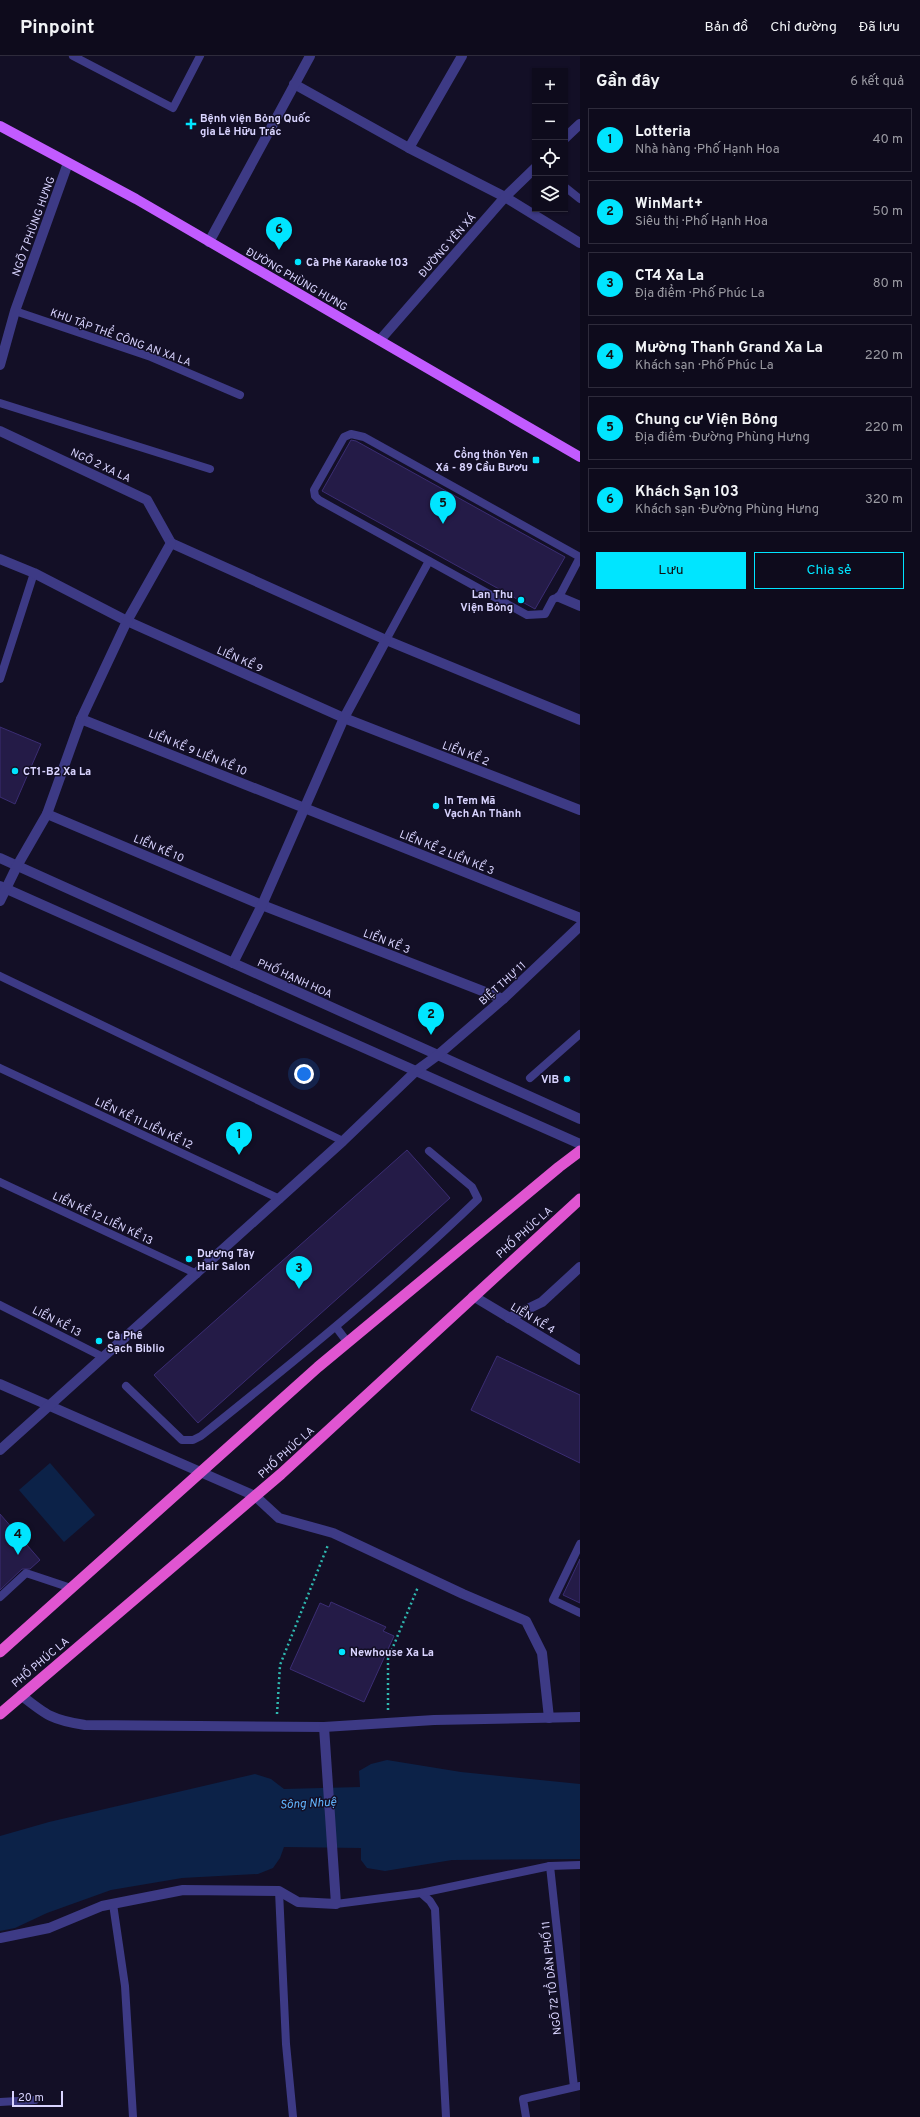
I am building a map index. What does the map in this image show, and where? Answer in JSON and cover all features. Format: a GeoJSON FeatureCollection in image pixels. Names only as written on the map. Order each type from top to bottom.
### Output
{"type":"FeatureCollection","features":[{"type":"Feature","properties":{"kind":"highway"},"geometry":{"type":"LineString","coordinates":[[0,1652],[200,1472],[348,1343],[580,1151]]}},
{"type":"Feature","properties":{"kind":"highway","name":"PHỐ PHÚC LA"},"geometry":{"type":"LineString","coordinates":[[0,1714],[21,1694],[281,1474],[580,1199]]}},
{"type":"Feature","properties":{"kind":"main road","name":"ĐƯỜNG PHÙNG HƯNG"},"geometry":{"type":"LineString","coordinates":[[0,126],[136,199],[580,457]]}},
{"type":"Feature","properties":{"kind":"street"},"geometry":{"type":"LineString","coordinates":[[209,242],[310,56]]}},
{"type":"Feature","properties":{"kind":"street"},"geometry":{"type":"LineString","coordinates":[[410,148],[462,56]]}},
{"type":"Feature","properties":{"kind":"street"},"geometry":{"type":"LineString","coordinates":[[294,84],[410,148],[505,197],[580,243]]}},
{"type":"Feature","properties":{"kind":"street"},"geometry":{"type":"LineString","coordinates":[[568,135],[580,124]]}},
{"type":"Feature","properties":{"kind":"street","name":"NGÕ 7 PHÙNG HƯNG"},"geometry":{"type":"LineString","coordinates":[[0,365],[15,311],[68,163]]}},
{"type":"Feature","properties":{"kind":"street","name":"ĐƯỜNG YÊN XÁ"},"geometry":{"type":"LineString","coordinates":[[380,340],[505,197],[532,171]]}},
{"type":"Feature","properties":{"kind":"street","name":"NGÕ 2 XA LA"},"geometry":{"type":"LineString","coordinates":[[0,431],[147,500],[172,543]]}},
{"type":"Feature","properties":{"kind":"street"},"geometry":{"type":"LineString","coordinates":[[0,901],[3,888],[47,814],[81,719],[128,621],[172,543],[386,640],[580,720]]}},
{"type":"Feature","properties":{"kind":"street","name":"LIỀN KỀ 9"},"geometry":{"type":"LineString","coordinates":[[0,559],[34,573],[128,621],[344,718]]}},
{"type":"Feature","properties":{"kind":"street"},"geometry":{"type":"LineString","coordinates":[[559,597],[580,606]]}},
{"type":"Feature","properties":{"kind":"street"},"geometry":{"type":"LineString","coordinates":[[233,963],[262,905],[344,718],[386,640]]}},
{"type":"Feature","properties":{"kind":"street","name":"LIỀN KỀ 2"},"geometry":{"type":"LineString","coordinates":[[344,718],[580,810]]}},
{"type":"Feature","properties":{"kind":"street","name":"LIỀN KỀ 9 LIỀN KỀ 10"},"geometry":{"type":"LineString","coordinates":[[81,719],[305,808]]}},
{"type":"Feature","properties":{"kind":"street","name":"LIỀN KỀ 2 LIỀN KỀ 3"},"geometry":{"type":"LineString","coordinates":[[305,808],[580,918]]}},
{"type":"Feature","properties":{"kind":"street","name":"LIỀN KỀ 10"},"geometry":{"type":"LineString","coordinates":[[47,814],[262,905]]}},
{"type":"Feature","properties":{"kind":"street","name":"PHỐ HẠNH HOA"},"geometry":{"type":"LineString","coordinates":[[0,858],[580,1119]]}},
{"type":"Feature","properties":{"kind":"street"},"geometry":{"type":"LineString","coordinates":[[3,888],[580,1144]]}},
{"type":"Feature","properties":{"kind":"street","name":"LIỀN KỀ 3"},"geometry":{"type":"LineString","coordinates":[[262,905],[503,999]]}},
{"type":"Feature","properties":{"kind":"street","name":"BIỆT THỰ 11"},"geometry":{"type":"LineString","coordinates":[[0,1450],[344,1142],[416,1071],[438,1055],[503,999],[580,926]]}},
{"type":"Feature","properties":{"kind":"street"},"geometry":{"type":"LineString","coordinates":[[509,1318],[542,1302],[580,1267]]}},
{"type":"Feature","properties":{"kind":"street","name":"LIỀN KỀ 4"},"geometry":{"type":"LineString","coordinates":[[473,1296],[580,1360]]}},
{"type":"Feature","properties":{"kind":"street"},"geometry":{"type":"LineString","coordinates":[[0,1384],[255,1496],[278,1518],[333,1533],[423,1576],[526,1621],[542,1653],[549,1718]]}},
{"type":"Feature","properties":{"kind":"street"},"geometry":{"type":"LineString","coordinates":[[21,1694],[46,1715],[64,1722],[85,1725],[324,1727],[434,1720],[580,1717]]}},
{"type":"Feature","properties":{"kind":"street"},"geometry":{"type":"LineString","coordinates":[[0,1938],[49,1928],[92,1909],[183,1890],[279,1891],[298,1902],[336,1904],[324,1727]]}},
{"type":"Feature","properties":{"kind":"lane"},"geometry":{"type":"LineString","coordinates":[[72,56],[173,108],[197,57]]}},
{"type":"Feature","properties":{"kind":"lane"},"geometry":{"type":"LineString","coordinates":[[568,190],[580,200]]}},
{"type":"Feature","properties":{"kind":"lane","name":"KHU TẬP THỂ CÔNG AN XA LA"},"geometry":{"type":"LineString","coordinates":[[15,311],[151,357],[240,395]]}},
{"type":"Feature","properties":{"kind":"lane"},"geometry":{"type":"LineString","coordinates":[[0,403],[210,469]]}},
{"type":"Feature","properties":{"kind":"lane"},"geometry":{"type":"LineString","coordinates":[[351,434],[364,437],[580,557],[559,597],[553,599],[545,614],[527,615],[319,500],[315,496],[314,490],[344,437],[351,434]]}},
{"type":"Feature","properties":{"kind":"lane"},"geometry":{"type":"LineString","coordinates":[[386,640],[429,561]]}},
{"type":"Feature","properties":{"kind":"lane"},"geometry":{"type":"LineString","coordinates":[[0,679],[34,573]]}},
{"type":"Feature","properties":{"kind":"lane"},"geometry":{"type":"LineString","coordinates":[[0,976],[344,1142]]}},
{"type":"Feature","properties":{"kind":"lane"},"geometry":{"type":"LineString","coordinates":[[530,1078],[580,1034]]}},
{"type":"Feature","properties":{"kind":"lane","name":"LIỀN KỀ 11 LIỀN KỀ 12"},"geometry":{"type":"LineString","coordinates":[[0,1068],[280,1199]]}},
{"type":"Feature","properties":{"kind":"lane"},"geometry":{"type":"LineString","coordinates":[[126,1386],[182,1440],[193,1440],[201,1436],[336,1327],[435,1240],[478,1199],[472,1188],[429,1150]]}},
{"type":"Feature","properties":{"kind":"lane","name":"LIỀN KỀ 12 LIỀN KỀ 13"},"geometry":{"type":"LineString","coordinates":[[0,1182],[197,1274]]}},
{"type":"Feature","properties":{"kind":"lane","name":"LIỀN KỀ 13"},"geometry":{"type":"LineString","coordinates":[[0,1305],[103,1357]]}},
{"type":"Feature","properties":{"kind":"lane"},"geometry":{"type":"LineString","coordinates":[[336,1327],[348,1343]]}},
{"type":"Feature","properties":{"kind":"lane"},"geometry":{"type":"LineString","coordinates":[[580,1544],[553,1600],[580,1613]]}},
{"type":"Feature","properties":{"kind":"lane"},"geometry":{"type":"LineString","coordinates":[[0,1597],[26,1573],[71,1588]]}},
{"type":"Feature","properties":{"kind":"lane"},"geometry":{"type":"LineString","coordinates":[[336,1904],[421,1893],[550,1866],[580,1865]]}},
{"type":"Feature","properties":{"kind":"lane","name":"NGÕ 72 TỔ DÂN PHỐ 11"},"geometry":{"type":"LineString","coordinates":[[550,1866],[577,2087]]}},
{"type":"Feature","properties":{"kind":"lane"},"geometry":{"type":"LineString","coordinates":[[279,1891],[286,2044],[293,2117]]}},
{"type":"Feature","properties":{"kind":"lane"},"geometry":{"type":"LineString","coordinates":[[421,1893],[430,1900],[435,1909],[446,2117]]}},
{"type":"Feature","properties":{"kind":"lane"},"geometry":{"type":"LineString","coordinates":[[113,1904],[124,1986],[133,2117]]}},
{"type":"Feature","properties":{"kind":"lane"},"geometry":{"type":"LineString","coordinates":[[526,2117],[523,2099],[577,2087]]}},
{"type":"Feature","properties":{"kind":"lane"},"geometry":{"type":"LineString","coordinates":[[0,2102],[35,2100]]}},
{"type":"Feature","properties":{"kind":"path"},"geometry":{"type":"LineString","coordinates":[[277,1727],[280,1666],[333,1533]]}},
{"type":"Feature","properties":{"kind":"path"},"geometry":{"type":"LineString","coordinates":[[388,1724],[388,1659],[423,1576]]}},
{"type":"Feature","properties":{"kind":"water"},"geometry":{"type":"Polygon","coordinates":[[[50,1463],[95,1515],[64,1542],[19,1490],[50,1463]]]}},
{"type":"Feature","properties":{"kind":"water","name":"Sông Nhuệ"},"geometry":{"type":"Polygon","coordinates":[[[387,1760],[461,1772],[580,1784],[580,1859],[452,1860],[385,1871],[367,1868],[361,1860],[361,1848],[284,1847],[280,1858],[273,1868],[258,1874],[182,1878],[111,1890],[47,1913],[15,1928],[0,1931],[0,1836],[49,1822],[255,1774],[271,1779],[284,1789],[360,1787],[359,1771],[371,1764],[387,1760]]]}},
{"type":"Feature","properties":{"kind":"building"},"geometry":{"type":"Polygon","coordinates":[[[351,440],[356,441],[565,557],[535,609],[322,491],[351,440]]]}},
{"type":"Feature","properties":{"kind":"building","name":"CT1-B2 Xa La"},"geometry":{"type":"Polygon","coordinates":[[[0,727],[41,744],[15,804],[0,797],[0,727]]]}},
{"type":"Feature","properties":{"kind":"building"},"geometry":{"type":"Polygon","coordinates":[[[407,1150],[450,1198],[198,1423],[154,1375],[407,1150]]]}},
{"type":"Feature","properties":{"kind":"building"},"geometry":{"type":"Polygon","coordinates":[[[497,1356],[580,1395],[580,1463],[471,1410],[497,1356]]]}},
{"type":"Feature","properties":{"kind":"building"},"geometry":{"type":"Polygon","coordinates":[[[0,1514],[40,1560],[30,1569],[22,1569],[0,1590],[0,1514]]]}},
{"type":"Feature","properties":{"kind":"building"},"geometry":{"type":"Polygon","coordinates":[[[580,1559],[580,1603],[563,1595],[580,1559]]]}},
{"type":"Feature","properties":{"kind":"building","name":"Newhouse Xa La"},"geometry":{"type":"Polygon","coordinates":[[[331,1602],[386,1627],[383,1631],[394,1636],[364,1702],[290,1669],[320,1603],[329,1607],[331,1602]]]}},
{"type":"Feature","properties":{"kind":"place","name":"Bệnh viện Bỏng Quốc gia Lê Hữu Trác"},"geometry":{"type":"Point","coordinates":[191,124]}},
{"type":"Feature","properties":{"kind":"place","name":"Khách Sạn 103"},"geometry":{"type":"Point","coordinates":[279,250]}},
{"type":"Feature","properties":{"kind":"place","name":"Cà Phê Karaoke 103"},"geometry":{"type":"Point","coordinates":[298,262]}},
{"type":"Feature","properties":{"kind":"place","name":"Cổng thôn Yên Xá - 89 Cầu Bươu"},"geometry":{"type":"Point","coordinates":[536,460]}},
{"type":"Feature","properties":{"kind":"place","name":"Chung cư Viện Bỏng"},"geometry":{"type":"Point","coordinates":[443,524]}},
{"type":"Feature","properties":{"kind":"place","name":"Lan Thu Viện Bỏng"},"geometry":{"type":"Point","coordinates":[521,600]}},
{"type":"Feature","properties":{"kind":"place","name":"CT1-B2 Xa La"},"geometry":{"type":"Point","coordinates":[15,771]}},
{"type":"Feature","properties":{"kind":"place","name":"In Tem Mã Vạch An Thành"},"geometry":{"type":"Point","coordinates":[436,806]}},
{"type":"Feature","properties":{"kind":"place","name":"WinMart+"},"geometry":{"type":"Point","coordinates":[431,1035]}},
{"type":"Feature","properties":{"kind":"place","name":"VIB"},"geometry":{"type":"Point","coordinates":[567,1079]}},
{"type":"Feature","properties":{"kind":"place","name":"Lotteria"},"geometry":{"type":"Point","coordinates":[239,1155]}},
{"type":"Feature","properties":{"kind":"place","name":"Dương Tây Hair Salon"},"geometry":{"type":"Point","coordinates":[189,1259]}},
{"type":"Feature","properties":{"kind":"place","name":"CT4 Xa La"},"geometry":{"type":"Point","coordinates":[299,1289]}},
{"type":"Feature","properties":{"kind":"place","name":"Cà Phê Sạch Biblio"},"geometry":{"type":"Point","coordinates":[99,1341]}},
{"type":"Feature","properties":{"kind":"place","name":"Mường Thanh Grand Xa La"},"geometry":{"type":"Point","coordinates":[18,1555]}},
{"type":"Feature","properties":{"kind":"place","name":"Newhouse Xa La"},"geometry":{"type":"Point","coordinates":[342,1652]}}]}
